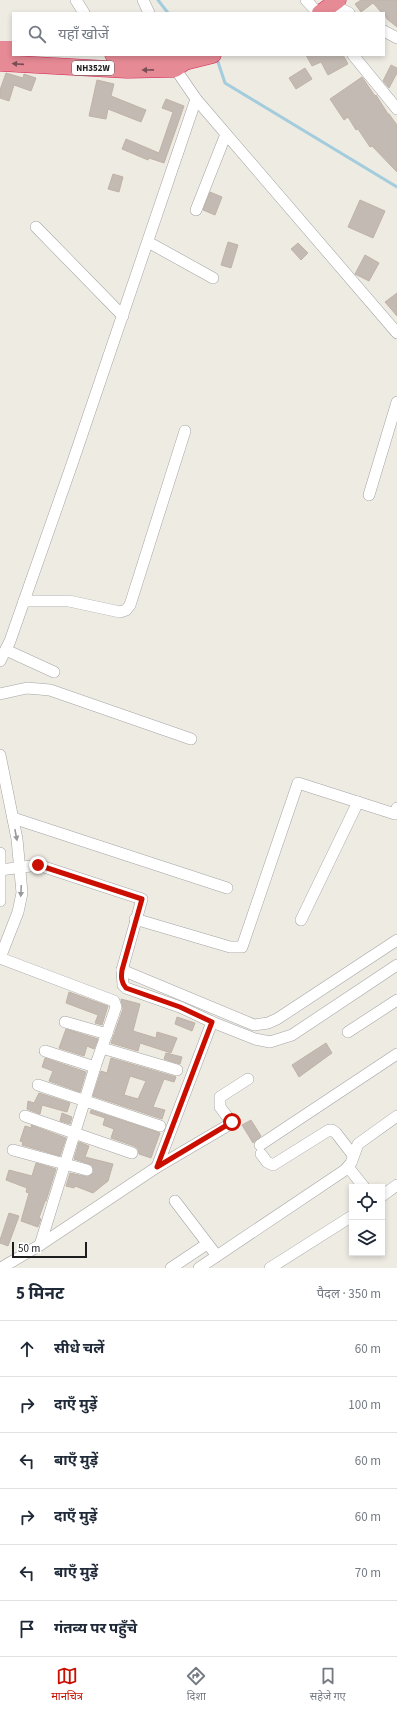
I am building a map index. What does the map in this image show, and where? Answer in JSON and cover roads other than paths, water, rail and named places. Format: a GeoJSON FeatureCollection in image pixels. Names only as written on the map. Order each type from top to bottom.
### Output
{"type":"FeatureCollection","features":[{"type":"Feature","properties":{"kind":"highway"},"geometry":{"type":"LineString","coordinates":[[321,12],[336,2]]}},
{"type":"Feature","properties":{"kind":"highway"},"geometry":{"type":"LineString","coordinates":[[0,50],[12,50]]}},
{"type":"Feature","properties":{"kind":"highway","name":"NH352W"},"geometry":{"type":"LineString","coordinates":[[122,56],[179,61]]}},
{"type":"Feature","properties":{"kind":"highway","name":"NH352W"},"geometry":{"type":"LineString","coordinates":[[0,62],[121,70],[207,56]]}},
{"type":"Feature","properties":{"kind":"street"},"geometry":{"type":"LineString","coordinates":[[75,0],[83,12]]}},
{"type":"Feature","properties":{"kind":"street"},"geometry":{"type":"LineString","coordinates":[[143,0],[149,12]]}},
{"type":"Feature","properties":{"kind":"street"},"geometry":{"type":"LineString","coordinates":[[306,0],[318,12]]}},
{"type":"Feature","properties":{"kind":"street"},"geometry":{"type":"LineString","coordinates":[[336,2],[349,12]]}},
{"type":"Feature","properties":{"kind":"street"},"geometry":{"type":"LineString","coordinates":[[385,32],[397,38]]}},
{"type":"Feature","properties":{"kind":"street"},"geometry":{"type":"LineString","coordinates":[[354,56],[397,109]]}},
{"type":"Feature","properties":{"kind":"street"},"geometry":{"type":"LineString","coordinates":[[179,61],[196,99],[397,333]]}},
{"type":"Feature","properties":{"kind":"street"},"geometry":{"type":"LineString","coordinates":[[0,661],[6,650],[24,601],[123,316],[196,99]]}},
{"type":"Feature","properties":{"kind":"street"},"geometry":{"type":"LineString","coordinates":[[196,210],[226,134]]}},
{"type":"Feature","properties":{"kind":"street"},"geometry":{"type":"LineString","coordinates":[[36,227],[123,316]]}},
{"type":"Feature","properties":{"kind":"street"},"geometry":{"type":"LineString","coordinates":[[148,242],[213,278]]}},
{"type":"Feature","properties":{"kind":"street"},"geometry":{"type":"LineString","coordinates":[[369,495],[397,402]]}},
{"type":"Feature","properties":{"kind":"street"},"geometry":{"type":"LineString","coordinates":[[24,601],[63,601],[84,604],[112,611],[120,612],[126,610],[130,605],[185,431]]}},
{"type":"Feature","properties":{"kind":"street"},"geometry":{"type":"LineString","coordinates":[[6,650],[54,672]]}},
{"type":"Feature","properties":{"kind":"street"},"geometry":{"type":"LineString","coordinates":[[0,694],[27,688],[50,690],[191,739]]}},
{"type":"Feature","properties":{"kind":"street"},"geometry":{"type":"LineString","coordinates":[[0,755],[20,867],[22,893],[18,912],[0,958],[114,1001],[116,1007],[95,1067],[40,1245]]}},
{"type":"Feature","properties":{"kind":"street"},"geometry":{"type":"LineString","coordinates":[[136,919],[230,947],[242,947],[298,783],[395,814],[397,808]]}},
{"type":"Feature","properties":{"kind":"street"},"geometry":{"type":"LineString","coordinates":[[301,920],[358,802]]}},
{"type":"Feature","properties":{"kind":"street"},"geometry":{"type":"LineString","coordinates":[[12,818],[227,888]]}},
{"type":"Feature","properties":{"kind":"street"},"geometry":{"type":"LineString","coordinates":[[0,853],[0,901]]}},
{"type":"Feature","properties":{"kind":"street"},"geometry":{"type":"LineString","coordinates":[[0,870],[38,865],[142,899],[122,970],[121,980],[126,988],[180,1007],[212,1022],[270,1042],[292,1035],[397,965]]}},
{"type":"Feature","properties":{"kind":"street"},"geometry":{"type":"LineString","coordinates":[[122,970],[254,1025],[268,1023],[277,1019],[397,940]]}},
{"type":"Feature","properties":{"kind":"street"},"geometry":{"type":"LineString","coordinates":[[348,1032],[397,1000]]}},
{"type":"Feature","properties":{"kind":"street"},"geometry":{"type":"LineString","coordinates":[[65,1022],[107,1034]]}},
{"type":"Feature","properties":{"kind":"street"},"geometry":{"type":"LineString","coordinates":[[157,1167],[212,1022]]}},
{"type":"Feature","properties":{"kind":"street"},"geometry":{"type":"LineString","coordinates":[[102,1048],[177,1070]]}},
{"type":"Feature","properties":{"kind":"street"},"geometry":{"type":"LineString","coordinates":[[46,1051],[95,1067]]}},
{"type":"Feature","properties":{"kind":"street"},"geometry":{"type":"LineString","coordinates":[[353,1155],[332,1130],[329,1130],[273,1165],[267,1162],[261,1150],[397,1054]]}},
{"type":"Feature","properties":{"kind":"street"},"geometry":{"type":"LineString","coordinates":[[1,1268],[40,1245],[157,1167],[232,1122],[220,1106],[220,1097],[248,1079]]}},
{"type":"Feature","properties":{"kind":"street"},"geometry":{"type":"LineString","coordinates":[[38,1085],[160,1126]]}},
{"type":"Feature","properties":{"kind":"street"},"geometry":{"type":"LineString","coordinates":[[25,1116],[132,1153]]}},
{"type":"Feature","properties":{"kind":"street"},"geometry":{"type":"LineString","coordinates":[[199,1268],[348,1167],[358,1144],[397,1116]]}},
{"type":"Feature","properties":{"kind":"street"},"geometry":{"type":"LineString","coordinates":[[13,1150],[87,1170]]}},
{"type":"Feature","properties":{"kind":"street"},"geometry":{"type":"LineString","coordinates":[[348,1167],[362,1184]]}},
{"type":"Feature","properties":{"kind":"street"},"geometry":{"type":"LineString","coordinates":[[385,1194],[397,1185]]}},
{"type":"Feature","properties":{"kind":"street"},"geometry":{"type":"LineString","coordinates":[[175,1201],[206,1244],[217,1256]]}},
{"type":"Feature","properties":{"kind":"street"},"geometry":{"type":"LineString","coordinates":[[270,1268],[349,1218]]}},
{"type":"Feature","properties":{"kind":"street"},"geometry":{"type":"LineString","coordinates":[[171,1268],[206,1244]]}},
{"type":"Feature","properties":{"kind":"waterway"},"geometry":{"type":"LineString","coordinates":[[158,0],[167,12]]}},
{"type":"Feature","properties":{"kind":"waterway"},"geometry":{"type":"LineString","coordinates":[[217,59],[225,83],[397,187]]}}]}
